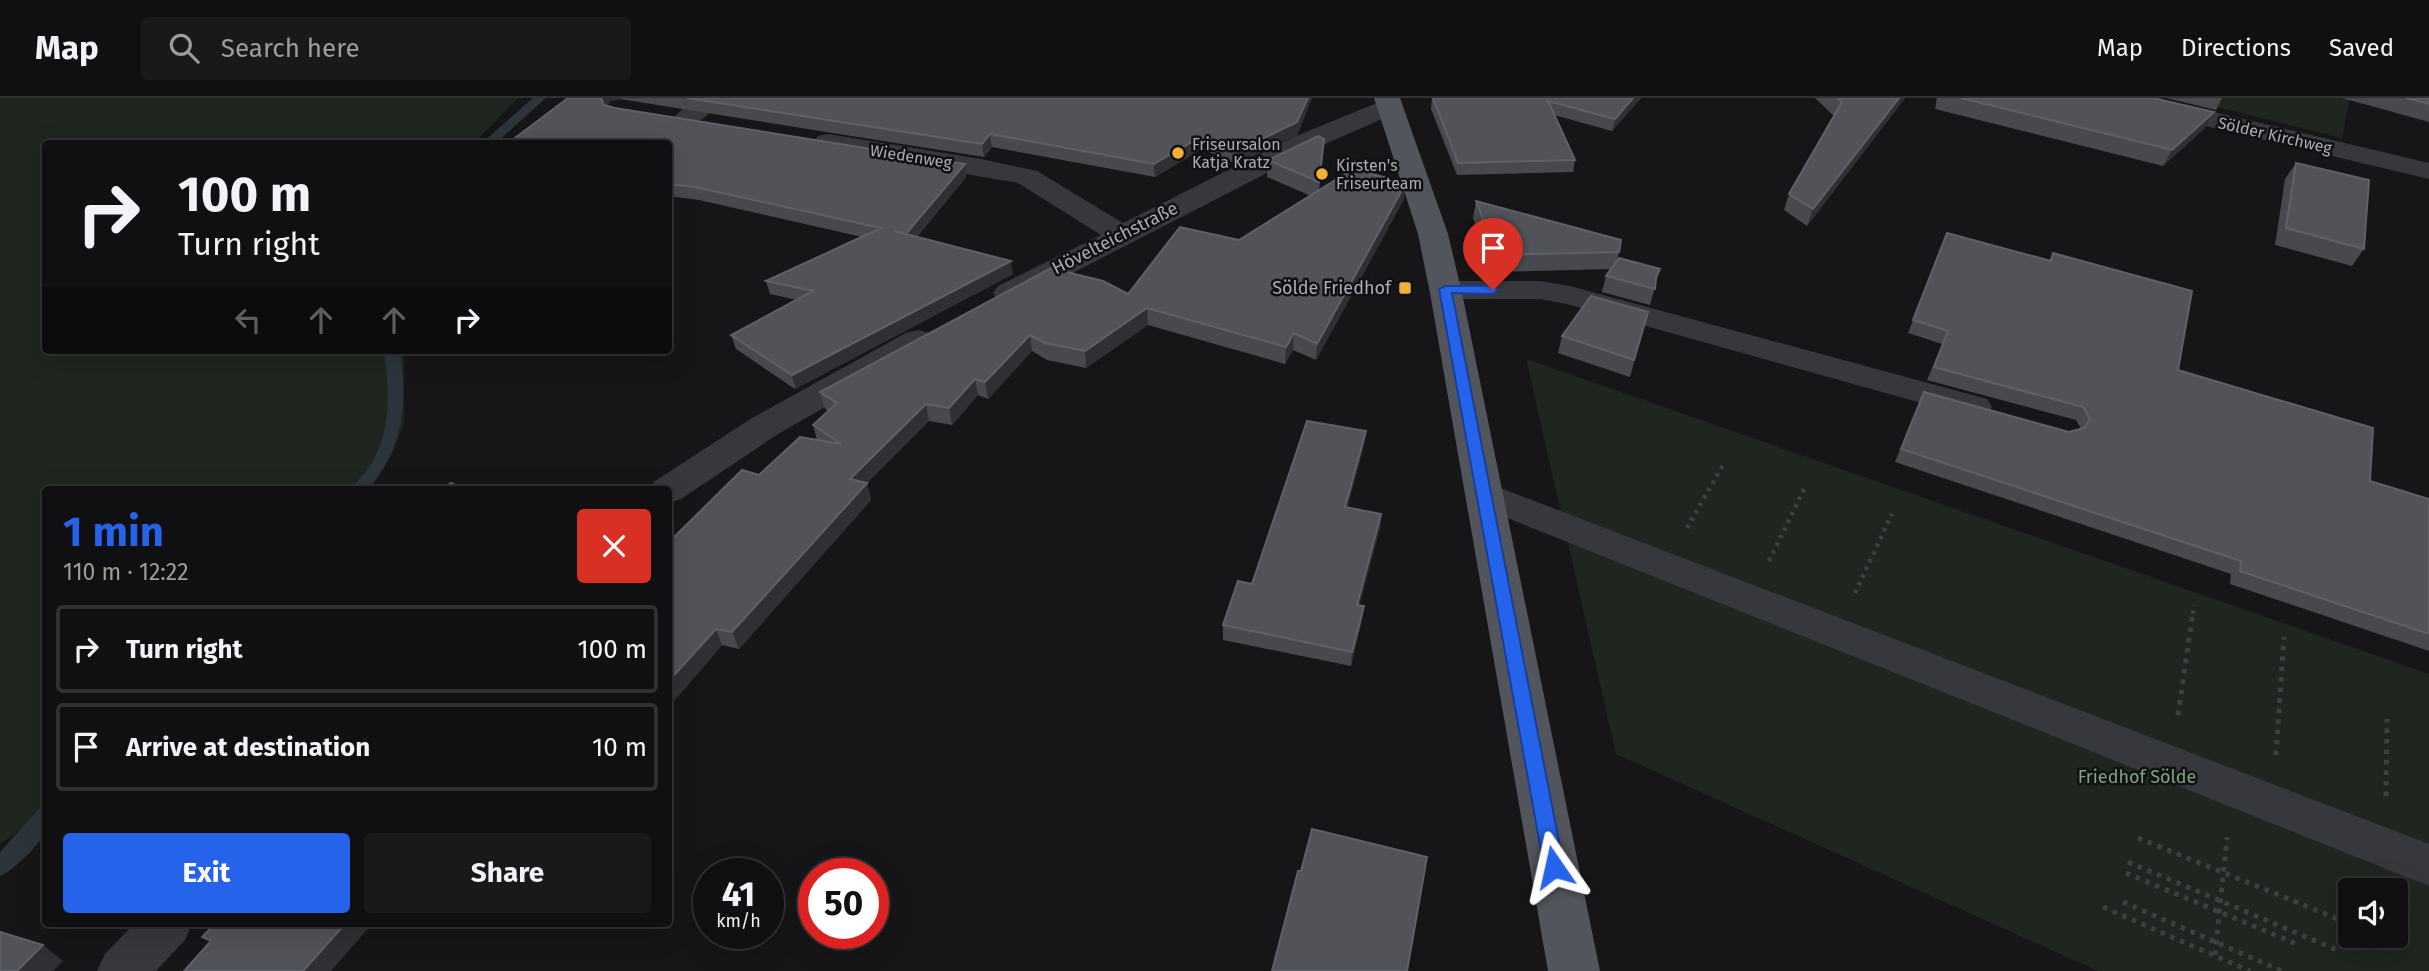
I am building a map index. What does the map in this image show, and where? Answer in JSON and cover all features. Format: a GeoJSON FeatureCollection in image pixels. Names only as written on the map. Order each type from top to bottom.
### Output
{"type":"FeatureCollection","features":[{"type":"Feature","properties":{"kind":"main road"},"geometry":{"type":"LineString","coordinates":[[1388,102],[1433,234],[1445,289],[1574,971]]}},
{"type":"Feature","properties":{"kind":"street","name":"Sölder Kirchweg"},"geometry":{"type":"LineString","coordinates":[[2122,98],[2429,171]]}},
{"type":"Feature","properties":{"kind":"street","name":"Hövelteichstraße"},"geometry":{"type":"LineString","coordinates":[[983,306],[1388,102]]}},
{"type":"Feature","properties":{"kind":"street","name":"Wiedenweg"},"geometry":{"type":"LineString","coordinates":[[806,139],[1027,177],[1122,235]]}},
{"type":"Feature","properties":{"kind":"street"},"geometry":{"type":"LineString","coordinates":[[1445,289],[1540,290],[1570,295],[2009,416]]}},
{"type":"Feature","properties":{"kind":"street"},"geometry":{"type":"LineString","coordinates":[[672,487],[776,419],[947,325]]}},
{"type":"Feature","properties":{"kind":"street"},"geometry":{"type":"LineString","coordinates":[[1485,495],[1751,597],[2429,865]]}},
{"type":"Feature","properties":{"kind":"street"},"geometry":{"type":"LineString","coordinates":[[124,971],[164,927]]}},
{"type":"Feature","properties":{"kind":"path"},"geometry":{"type":"LineString","coordinates":[[1636,553],[1682,537],[1723,465]]}},
{"type":"Feature","properties":{"kind":"path"},"geometry":{"type":"LineString","coordinates":[[1751,597],[1804,489]]}},
{"type":"Feature","properties":{"kind":"path"},"geometry":{"type":"LineString","coordinates":[[1792,614],[1852,600],[1892,514]]}},
{"type":"Feature","properties":{"kind":"path"},"geometry":{"type":"LineString","coordinates":[[2171,764],[2194,605]]}},
{"type":"Feature","properties":{"kind":"path"},"geometry":{"type":"LineString","coordinates":[[2273,803],[2284,637]]}},
{"type":"Feature","properties":{"kind":"path"},"geometry":{"type":"LineString","coordinates":[[2385,848],[2387,719]]}},
{"type":"Feature","properties":{"kind":"path"},"geometry":{"type":"LineString","coordinates":[[2215,956],[2232,787]]}},
{"type":"Feature","properties":{"kind":"path"},"geometry":{"type":"LineString","coordinates":[[2138,838],[2338,919]]}},
{"type":"Feature","properties":{"kind":"path"},"geometry":{"type":"LineString","coordinates":[[2128,862],[2337,950]]}},
{"type":"Feature","properties":{"kind":"path"},"geometry":{"type":"LineString","coordinates":[[2126,873],[2298,946]]}},
{"type":"Feature","properties":{"kind":"path"},"geometry":{"type":"LineString","coordinates":[[2123,902],[2282,971]]}},
{"type":"Feature","properties":{"kind":"path"},"geometry":{"type":"LineString","coordinates":[[2102,907],[2250,971]]}},
{"type":"Feature","properties":{"kind":"green space"},"geometry":{"type":"Polygon","coordinates":[[[0,98],[518,98],[477,140],[42,140],[42,354],[404,354],[404,424],[391,456],[360,486],[42,486],[42,814],[0,844],[0,98]]]}},
{"type":"Feature","properties":{"kind":"green space"},"geometry":{"type":"Polygon","coordinates":[[[2180,98],[2350,98],[2342,138],[2180,98]]]}},
{"type":"Feature","properties":{"kind":"green space","name":"Friedhof Sölde"},"geometry":{"type":"Polygon","coordinates":[[[1526,359],[2429,674],[2429,971],[2098,971],[1616,754],[1526,359]]]}},
{"type":"Feature","properties":{"kind":"building"},"geometry":{"type":"Polygon","coordinates":[[[568,98],[601,98],[604,105],[615,108],[965,164],[906,234],[894,231],[1011,261],[792,375],[731,335],[813,291],[766,281],[881,228],[695,187],[672,184],[672,140],[512,140],[568,98]]]}},
{"type":"Feature","properties":{"kind":"building"},"geometry":{"type":"Polygon","coordinates":[[[687,98],[1308,98],[1297,122],[1237,151],[1202,136],[1154,164],[990,134],[982,144],[687,98]]]}},
{"type":"Feature","properties":{"kind":"building"},"geometry":{"type":"Polygon","coordinates":[[[1433,98],[1633,98],[1615,119],[1548,101],[1575,160],[1458,163],[1433,98]]]}},
{"type":"Feature","properties":{"kind":"building"},"geometry":{"type":"Polygon","coordinates":[[[1837,98],[1899,98],[1813,209],[1789,194],[1842,102],[1837,98]]]}},
{"type":"Feature","properties":{"kind":"building"},"geometry":{"type":"Polygon","coordinates":[[[1961,98],[2153,98],[2214,112],[2172,150],[1961,98]]]}},
{"type":"Feature","properties":{"kind":"building"},"geometry":{"type":"Polygon","coordinates":[[[2406,98],[2429,98],[2429,104],[2406,98]]]}},
{"type":"Feature","properties":{"kind":"building"},"geometry":{"type":"Polygon","coordinates":[[[1318,136],[1324,139],[1319,182],[1268,160],[1318,136]]]}},
{"type":"Feature","properties":{"kind":"building"},"geometry":{"type":"Polygon","coordinates":[[[2296,163],[2369,180],[2364,249],[2286,228],[2296,163]]]}},
{"type":"Feature","properties":{"kind":"building"},"geometry":{"type":"Polygon","coordinates":[[[1353,169],[1406,183],[1317,344],[1294,333],[1286,347],[1147,308],[1085,351],[1045,343],[1030,335],[985,382],[975,379],[949,408],[926,404],[850,479],[867,483],[732,632],[716,629],[672,678],[672,539],[742,470],[759,475],[800,437],[841,444],[813,425],[837,403],[820,392],[1051,268],[1103,281],[1128,294],[1180,227],[1239,240],[1353,169]]]}},
{"type":"Feature","properties":{"kind":"building"},"geometry":{"type":"Polygon","coordinates":[[[1476,201],[1621,240],[1619,252],[1497,255],[1476,201]]]}},
{"type":"Feature","properties":{"kind":"building"},"geometry":{"type":"Polygon","coordinates":[[[1947,233],[2051,261],[2053,253],[2192,291],[2178,370],[2373,428],[2370,481],[2429,499],[2429,634],[2240,571],[2241,561],[1901,449],[1924,392],[2069,432],[2084,428],[2090,419],[2083,407],[1934,367],[1948,331],[1913,320],[1947,233]]]}},
{"type":"Feature","properties":{"kind":"building"},"geometry":{"type":"Polygon","coordinates":[[[1619,258],[1660,269],[1655,289],[1606,276],[1619,258]]]}},
{"type":"Feature","properties":{"kind":"building"},"geometry":{"type":"Polygon","coordinates":[[[1591,296],[1648,312],[1634,360],[1562,336],[1591,296]]]}},
{"type":"Feature","properties":{"kind":"building"},"geometry":{"type":"Polygon","coordinates":[[[1307,421],[1366,431],[1345,507],[1381,514],[1357,605],[1364,606],[1352,652],[1223,625],[1238,581],[1252,584],[1307,421]]]}},
{"type":"Feature","properties":{"kind":"building"},"geometry":{"type":"Polygon","coordinates":[[[1312,829],[1427,857],[1407,971],[1272,971],[1312,829]]]}},
{"type":"Feature","properties":{"kind":"building"},"geometry":{"type":"Polygon","coordinates":[[[212,927],[342,927],[303,971],[184,971],[211,941],[202,937],[212,927]]]}},
{"type":"Feature","properties":{"kind":"building"},"geometry":{"type":"Polygon","coordinates":[[[0,932],[43,945],[17,971],[0,971],[0,932]]]}},
{"type":"Feature","properties":{"kind":"waterway"},"geometry":{"type":"LineString","coordinates":[[492,140],[540,98]]}},
{"type":"Feature","properties":{"kind":"waterway"},"geometry":{"type":"LineString","coordinates":[[362,486],[382,459],[394,425],[396,389],[393,354]]}},
{"type":"Feature","properties":{"kind":"waterway"},"geometry":{"type":"LineString","coordinates":[[0,866],[17,851],[42,820]]}},
{"type":"Feature","properties":{"kind":"place","name":"Friseursalon Katja Kratz"},"geometry":{"type":"Point","coordinates":[1178,153]}},
{"type":"Feature","properties":{"kind":"place","name":"Kirsten's Friseurteam"},"geometry":{"type":"Point","coordinates":[1322,174]}},
{"type":"Feature","properties":{"kind":"place","name":"Sölde Friedhof"},"geometry":{"type":"Point","coordinates":[1405,288]}},
{"type":"Feature","properties":{"kind":"route"},"geometry":{"type":"LineString","coordinates":[[1493,290],[1445,289],[1554,867]]}}]}
